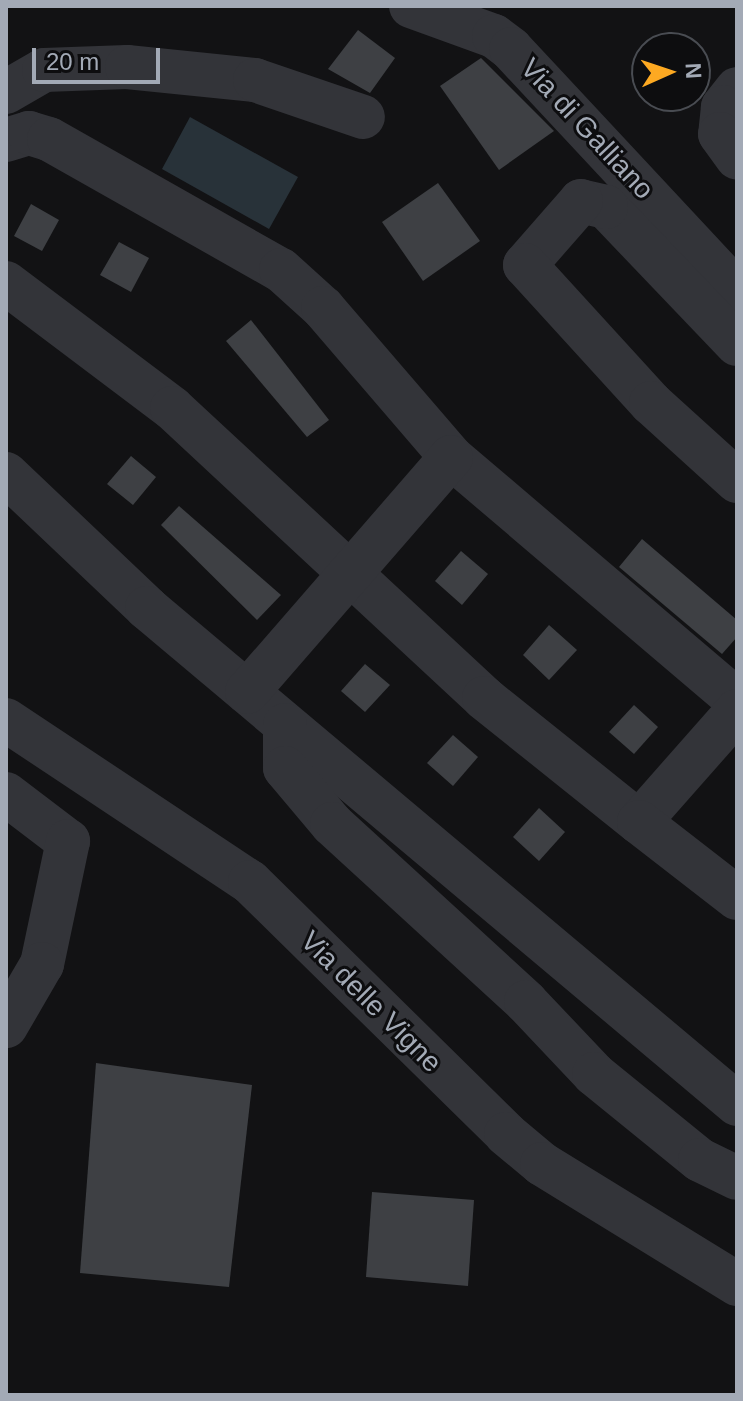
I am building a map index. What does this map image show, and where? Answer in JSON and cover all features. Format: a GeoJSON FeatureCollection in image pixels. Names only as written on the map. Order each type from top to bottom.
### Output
{"type":"FeatureCollection","features":[{"type":"Feature","properties":{"kind":"street","name":"Via di Galliano"},"geometry":{"type":"LineString","coordinates":[[411,6],[494,36],[511,49],[737,291]]}},
{"type":"Feature","properties":{"kind":"street"},"geometry":{"type":"LineString","coordinates":[[6,92],[44,70],[127,67],[255,80],[363,117]]}},
{"type":"Feature","properties":{"kind":"street"},"geometry":{"type":"LineString","coordinates":[[737,89],[723,107],[720,134],[737,157]]}},
{"type":"Feature","properties":{"kind":"street"},"geometry":{"type":"LineString","coordinates":[[6,140],[29,133],[49,139],[281,270],[323,308],[451,457],[737,700]]}},
{"type":"Feature","properties":{"kind":"street"},"geometry":{"type":"LineString","coordinates":[[737,344],[606,207],[581,201],[525,265],[651,403],[737,481]]}},
{"type":"Feature","properties":{"kind":"street"},"geometry":{"type":"LineString","coordinates":[[6,283],[172,408],[484,698],[737,898]]}},
{"type":"Feature","properties":{"kind":"street"},"geometry":{"type":"LineString","coordinates":[[247,692],[348,571],[451,457]]}},
{"type":"Feature","properties":{"kind":"street"},"geometry":{"type":"LineString","coordinates":[[6,474],[147,608],[737,1104]]}},
{"type":"Feature","properties":{"kind":"street"},"geometry":{"type":"LineString","coordinates":[[639,822],[737,711]]}},
{"type":"Feature","properties":{"kind":"street","name":"Via delle Vigne"},"geometry":{"type":"LineString","coordinates":[[6,720],[250,882],[495,1124],[542,1164],[737,1284]]}},
{"type":"Feature","properties":{"kind":"street"},"geometry":{"type":"LineString","coordinates":[[285,725],[285,768],[332,824],[526,1002],[594,1074],[700,1160],[737,1178]]}},
{"type":"Feature","properties":{"kind":"street"},"geometry":{"type":"LineString","coordinates":[[6,794],[68,841],[42,964],[6,1026]]}},
{"type":"Feature","properties":{"kind":"shaded area"},"geometry":{"type":"Polygon","coordinates":[[[190,117],[298,177],[269,229],[162,169],[190,117]]]}},
{"type":"Feature","properties":{"kind":"building"},"geometry":{"type":"Polygon","coordinates":[[[358,30],[395,58],[370,93],[328,69],[358,30]]]}},
{"type":"Feature","properties":{"kind":"building"},"geometry":{"type":"Polygon","coordinates":[[[481,58],[554,131],[499,170],[440,86],[481,58]]]}},
{"type":"Feature","properties":{"kind":"building"},"geometry":{"type":"Polygon","coordinates":[[[438,183],[480,241],[423,281],[382,222],[438,183]]]}},
{"type":"Feature","properties":{"kind":"building"},"geometry":{"type":"Polygon","coordinates":[[[31,204],[59,220],[42,251],[14,236],[31,204]]]}},
{"type":"Feature","properties":{"kind":"building"},"geometry":{"type":"Polygon","coordinates":[[[119,242],[149,258],[131,292],[100,275],[119,242]]]}},
{"type":"Feature","properties":{"kind":"building"},"geometry":{"type":"Polygon","coordinates":[[[251,320],[329,420],[307,437],[226,341],[251,320]]]}},
{"type":"Feature","properties":{"kind":"building"},"geometry":{"type":"Polygon","coordinates":[[[131,456],[156,477],[133,505],[107,484],[131,456]]]}},
{"type":"Feature","properties":{"kind":"building"},"geometry":{"type":"Polygon","coordinates":[[[179,506],[281,595],[257,620],[161,525],[179,506]]]}},
{"type":"Feature","properties":{"kind":"building"},"geometry":{"type":"Polygon","coordinates":[[[642,539],[737,620],[737,637],[722,654],[619,567],[642,539]]]}},
{"type":"Feature","properties":{"kind":"building"},"geometry":{"type":"Polygon","coordinates":[[[461,551],[488,574],[462,605],[435,581],[461,551]]]}},
{"type":"Feature","properties":{"kind":"building"},"geometry":{"type":"Polygon","coordinates":[[[549,625],[577,650],[549,680],[523,655],[549,625]]]}},
{"type":"Feature","properties":{"kind":"building"},"geometry":{"type":"Polygon","coordinates":[[[365,664],[390,685],[365,712],[341,691],[365,664]]]}},
{"type":"Feature","properties":{"kind":"building"},"geometry":{"type":"Polygon","coordinates":[[[634,705],[658,727],[634,754],[609,732],[634,705]]]}},
{"type":"Feature","properties":{"kind":"building"},"geometry":{"type":"Polygon","coordinates":[[[453,735],[478,757],[453,786],[427,763],[453,735]]]}},
{"type":"Feature","properties":{"kind":"building"},"geometry":{"type":"Polygon","coordinates":[[[539,808],[565,832],[539,861],[513,837],[539,808]]]}},
{"type":"Feature","properties":{"kind":"building"},"geometry":{"type":"Polygon","coordinates":[[[96,1063],[252,1085],[229,1287],[80,1273],[96,1063]]]}},
{"type":"Feature","properties":{"kind":"building"},"geometry":{"type":"Polygon","coordinates":[[[372,1192],[474,1200],[468,1286],[366,1277],[372,1192]]]}}]}
